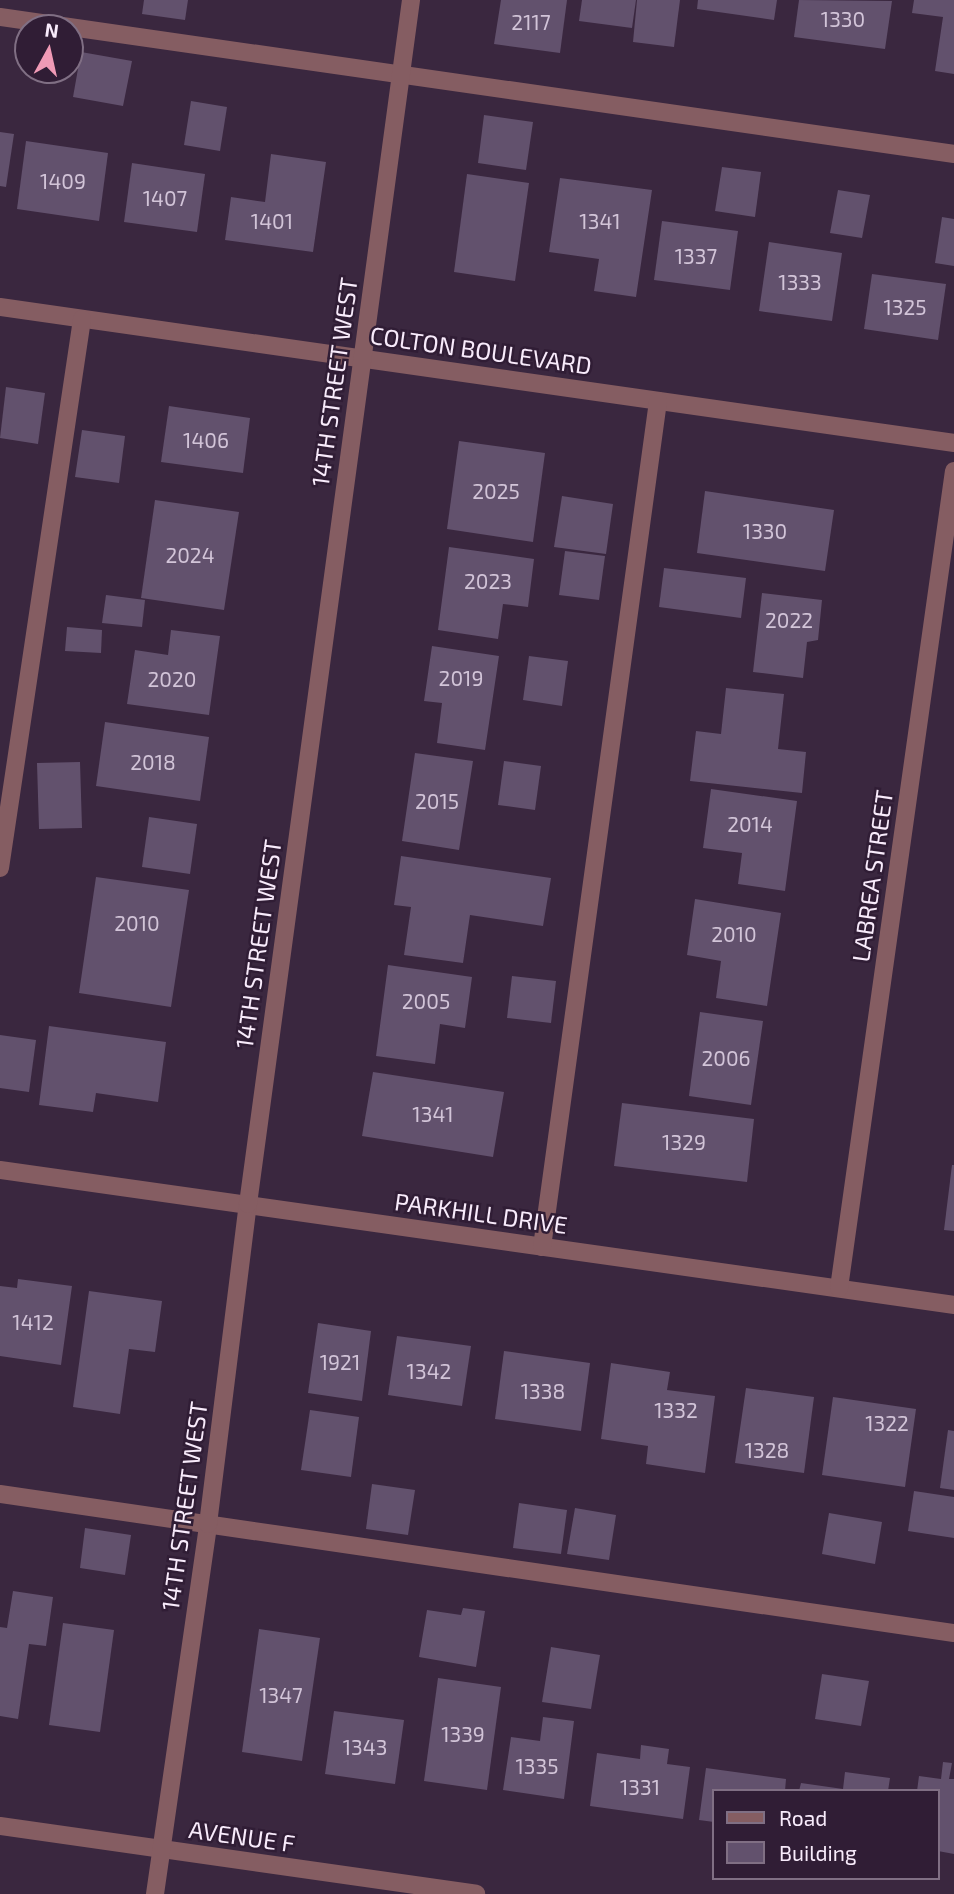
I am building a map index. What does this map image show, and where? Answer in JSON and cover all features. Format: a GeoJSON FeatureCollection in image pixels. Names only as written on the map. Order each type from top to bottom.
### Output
{"type":"FeatureCollection","features":[{"type":"Feature","properties":{"kind":"street","name":"14TH STREET WEST"},"geometry":{"type":"LineString","coordinates":[[155,1894],[208,1524],[248,1204],[411,0]]}},
{"type":"Feature","properties":{"kind":"street"},"geometry":{"type":"LineString","coordinates":[[0,17],[954,154]]}},
{"type":"Feature","properties":{"kind":"street","name":"COLTON BOULEVARD"},"geometry":{"type":"LineString","coordinates":[[0,307],[954,443]]}},
{"type":"Feature","properties":{"kind":"street"},"geometry":{"type":"LineString","coordinates":[[0,868],[82,319]]}},
{"type":"Feature","properties":{"kind":"street"},"geometry":{"type":"LineString","coordinates":[[542,1247],[658,401]]}},
{"type":"Feature","properties":{"kind":"street","name":"LABREA STREET"},"geometry":{"type":"LineString","coordinates":[[839,1288],[954,471]]}},
{"type":"Feature","properties":{"kind":"street","name":"PARKHILL DRIVE"},"geometry":{"type":"LineString","coordinates":[[0,1171],[954,1305]]}},
{"type":"Feature","properties":{"kind":"street"},"geometry":{"type":"LineString","coordinates":[[0,1494],[954,1633]]}},
{"type":"Feature","properties":{"kind":"street","name":"AVENUE F"},"geometry":{"type":"LineString","coordinates":[[0,1826],[476,1894]]}},
{"type":"Feature","properties":{"kind":"building"},"geometry":{"type":"Polygon","coordinates":[[[144,0],[188,0],[185,20],[142,14],[144,0]]]}},
{"type":"Feature","properties":{"kind":"building"},"geometry":{"type":"Polygon","coordinates":[[[501,0],[567,0],[560,53],[494,44],[501,0]]]}},
{"type":"Feature","properties":{"kind":"building"},"geometry":{"type":"Polygon","coordinates":[[[582,0],[636,0],[632,28],[579,21],[582,0]]]}},
{"type":"Feature","properties":{"kind":"building"},"geometry":{"type":"Polygon","coordinates":[[[637,0],[680,0],[674,47],[633,42],[637,0]]]}},
{"type":"Feature","properties":{"kind":"building"},"geometry":{"type":"Polygon","coordinates":[[[698,0],[777,0],[774,20],[697,9],[698,0]]]}},
{"type":"Feature","properties":{"kind":"building"},"geometry":{"type":"Polygon","coordinates":[[[799,0],[892,1],[885,49],[794,37],[799,0]]]}},
{"type":"Feature","properties":{"kind":"building"},"geometry":{"type":"Polygon","coordinates":[[[914,0],[954,0],[954,74],[935,71],[943,17],[912,13],[914,0]]]}},
{"type":"Feature","properties":{"kind":"building"},"geometry":{"type":"Polygon","coordinates":[[[84,53],[132,61],[123,106],[73,97],[75,84],[84,84],[84,53]]]}},
{"type":"Feature","properties":{"kind":"building"},"geometry":{"type":"Polygon","coordinates":[[[191,101],[227,107],[220,151],[184,145],[191,101]]]}},
{"type":"Feature","properties":{"kind":"building"},"geometry":{"type":"Polygon","coordinates":[[[484,115],[533,122],[526,170],[478,163],[484,115]]]}},
{"type":"Feature","properties":{"kind":"building"},"geometry":{"type":"Polygon","coordinates":[[[0,132],[14,134],[6,187],[0,186],[0,132]]]}},
{"type":"Feature","properties":{"kind":"building"},"geometry":{"type":"Polygon","coordinates":[[[26,141],[108,153],[99,221],[17,209],[26,141]]]}},
{"type":"Feature","properties":{"kind":"building"},"geometry":{"type":"Polygon","coordinates":[[[271,154],[326,162],[313,252],[225,240],[231,197],[265,202],[271,154]]]}},
{"type":"Feature","properties":{"kind":"building"},"geometry":{"type":"Polygon","coordinates":[[[132,163],[205,174],[197,232],[124,222],[132,163]]]}},
{"type":"Feature","properties":{"kind":"building"},"geometry":{"type":"Polygon","coordinates":[[[722,167],[761,172],[755,217],[715,211],[722,167]]]}},
{"type":"Feature","properties":{"kind":"building"},"geometry":{"type":"Polygon","coordinates":[[[467,174],[529,183],[515,281],[454,272],[467,174]]]}},
{"type":"Feature","properties":{"kind":"building"},"geometry":{"type":"Polygon","coordinates":[[[560,178],[652,190],[636,297],[594,291],[599,259],[549,252],[560,178]]]}},
{"type":"Feature","properties":{"kind":"building"},"geometry":{"type":"Polygon","coordinates":[[[838,190],[870,195],[862,238],[830,233],[838,190]]]}},
{"type":"Feature","properties":{"kind":"building"},"geometry":{"type":"Polygon","coordinates":[[[942,217],[954,219],[954,266],[935,263],[942,217]]]}},
{"type":"Feature","properties":{"kind":"building"},"geometry":{"type":"Polygon","coordinates":[[[662,221],[738,231],[730,290],[654,280],[662,221]]]}},
{"type":"Feature","properties":{"kind":"building"},"geometry":{"type":"Polygon","coordinates":[[[769,242],[842,253],[832,321],[759,311],[769,242]]]}},
{"type":"Feature","properties":{"kind":"building"},"geometry":{"type":"Polygon","coordinates":[[[872,274],[946,284],[938,340],[864,329],[872,274]]]}},
{"type":"Feature","properties":{"kind":"building"},"geometry":{"type":"Polygon","coordinates":[[[6,387],[45,393],[38,444],[0,438],[6,387]]]}},
{"type":"Feature","properties":{"kind":"building"},"geometry":{"type":"Polygon","coordinates":[[[169,406],[250,418],[243,473],[161,462],[169,406]]]}},
{"type":"Feature","properties":{"kind":"building"},"geometry":{"type":"Polygon","coordinates":[[[82,430],[125,436],[119,483],[75,477],[82,430]]]}},
{"type":"Feature","properties":{"kind":"building"},"geometry":{"type":"Polygon","coordinates":[[[459,441],[545,453],[533,542],[447,529],[459,441]]]}},
{"type":"Feature","properties":{"kind":"building"},"geometry":{"type":"Polygon","coordinates":[[[705,491],[834,510],[825,571],[697,553],[705,491]]]}},
{"type":"Feature","properties":{"kind":"building"},"geometry":{"type":"Polygon","coordinates":[[[562,496],[613,504],[606,554],[554,547],[562,496]]]}},
{"type":"Feature","properties":{"kind":"building"},"geometry":{"type":"Polygon","coordinates":[[[155,500],[239,512],[224,610],[141,598],[155,500]]]}},
{"type":"Feature","properties":{"kind":"building"},"geometry":{"type":"Polygon","coordinates":[[[449,547],[534,559],[528,607],[503,604],[498,639],[438,630],[449,547]]]}},
{"type":"Feature","properties":{"kind":"building"},"geometry":{"type":"Polygon","coordinates":[[[565,551],[605,556],[599,600],[559,595],[565,551]]]}},
{"type":"Feature","properties":{"kind":"building"},"geometry":{"type":"Polygon","coordinates":[[[664,568],[746,578],[741,618],[659,607],[664,568]]]}},
{"type":"Feature","properties":{"kind":"building"},"geometry":{"type":"Polygon","coordinates":[[[762,593],[822,600],[818,640],[807,642],[803,678],[753,672],[762,593]]]}},
{"type":"Feature","properties":{"kind":"building"},"geometry":{"type":"Polygon","coordinates":[[[106,595],[145,600],[142,627],[102,623],[106,595]]]}},
{"type":"Feature","properties":{"kind":"building"},"geometry":{"type":"Polygon","coordinates":[[[67,627],[102,630],[101,653],[65,651],[67,627]]]}},
{"type":"Feature","properties":{"kind":"building"},"geometry":{"type":"Polygon","coordinates":[[[171,630],[220,636],[209,715],[127,704],[135,650],[168,655],[171,630]]]}},
{"type":"Feature","properties":{"kind":"building"},"geometry":{"type":"Polygon","coordinates":[[[432,646],[499,656],[485,750],[437,743],[442,703],[424,701],[432,646]]]}},
{"type":"Feature","properties":{"kind":"building"},"geometry":{"type":"Polygon","coordinates":[[[529,656],[568,661],[562,706],[523,700],[529,656]]]}},
{"type":"Feature","properties":{"kind":"building"},"geometry":{"type":"Polygon","coordinates":[[[726,688],[784,694],[778,749],[806,752],[802,793],[690,781],[696,731],[721,734],[726,688]]]}},
{"type":"Feature","properties":{"kind":"building"},"geometry":{"type":"Polygon","coordinates":[[[105,722],[209,737],[200,801],[96,786],[105,722]]]}},
{"type":"Feature","properties":{"kind":"building"},"geometry":{"type":"Polygon","coordinates":[[[415,753],[473,761],[459,850],[402,841],[415,753]]]}},
{"type":"Feature","properties":{"kind":"building"},"geometry":{"type":"Polygon","coordinates":[[[504,761],[541,766],[535,810],[498,805],[504,761]]]}},
{"type":"Feature","properties":{"kind":"building"},"geometry":{"type":"Polygon","coordinates":[[[80,762],[82,828],[39,829],[37,763],[80,762]]]}},
{"type":"Feature","properties":{"kind":"building"},"geometry":{"type":"Polygon","coordinates":[[[711,789],[797,801],[785,891],[738,884],[742,853],[703,848],[711,789]]]}},
{"type":"Feature","properties":{"kind":"building"},"geometry":{"type":"Polygon","coordinates":[[[149,817],[197,824],[190,874],[142,867],[149,817]]]}},
{"type":"Feature","properties":{"kind":"building"},"geometry":{"type":"Polygon","coordinates":[[[401,856],[551,878],[543,926],[470,915],[463,963],[404,955],[411,907],[394,905],[401,856]]]}},
{"type":"Feature","properties":{"kind":"building"},"geometry":{"type":"Polygon","coordinates":[[[96,877],[189,890],[171,1007],[79,993],[96,877]]]}},
{"type":"Feature","properties":{"kind":"building"},"geometry":{"type":"Polygon","coordinates":[[[695,899],[781,913],[767,1006],[716,998],[721,961],[687,955],[695,899]]]}},
{"type":"Feature","properties":{"kind":"building"},"geometry":{"type":"Polygon","coordinates":[[[388,965],[472,977],[465,1028],[440,1024],[435,1064],[376,1056],[388,965]]]}},
{"type":"Feature","properties":{"kind":"building"},"geometry":{"type":"Polygon","coordinates":[[[512,976],[556,981],[551,1023],[507,1018],[512,976]]]}},
{"type":"Feature","properties":{"kind":"building"},"geometry":{"type":"Polygon","coordinates":[[[700,1012],[763,1021],[751,1105],[689,1096],[700,1012]]]}},
{"type":"Feature","properties":{"kind":"building"},"geometry":{"type":"Polygon","coordinates":[[[49,1026],[166,1042],[158,1102],[96,1093],[93,1112],[39,1105],[49,1026]]]}},
{"type":"Feature","properties":{"kind":"building"},"geometry":{"type":"Polygon","coordinates":[[[0,1035],[36,1040],[29,1092],[0,1088],[0,1035]]]}},
{"type":"Feature","properties":{"kind":"building"},"geometry":{"type":"Polygon","coordinates":[[[373,1072],[504,1092],[493,1157],[362,1136],[373,1072]]]}},
{"type":"Feature","properties":{"kind":"building"},"geometry":{"type":"Polygon","coordinates":[[[622,1103],[754,1119],[747,1182],[614,1166],[622,1103]]]}},
{"type":"Feature","properties":{"kind":"building"},"geometry":{"type":"Polygon","coordinates":[[[954,1165],[954,1231],[944,1230],[954,1165]]]}},
{"type":"Feature","properties":{"kind":"building"},"geometry":{"type":"Polygon","coordinates":[[[18,1279],[72,1286],[61,1365],[0,1356],[0,1286],[17,1288],[18,1279]]]}},
{"type":"Feature","properties":{"kind":"building"},"geometry":{"type":"Polygon","coordinates":[[[89,1291],[162,1301],[155,1352],[129,1349],[120,1414],[73,1407],[89,1291]]]}},
{"type":"Feature","properties":{"kind":"building"},"geometry":{"type":"Polygon","coordinates":[[[318,1323],[371,1331],[362,1401],[308,1393],[318,1323]]]}},
{"type":"Feature","properties":{"kind":"building"},"geometry":{"type":"Polygon","coordinates":[[[397,1336],[471,1346],[462,1406],[388,1395],[397,1336]]]}},
{"type":"Feature","properties":{"kind":"building"},"geometry":{"type":"Polygon","coordinates":[[[504,1351],[590,1363],[581,1431],[495,1419],[504,1351]]]}},
{"type":"Feature","properties":{"kind":"building"},"geometry":{"type":"Polygon","coordinates":[[[611,1363],[670,1372],[667,1390],[715,1396],[705,1473],[646,1464],[648,1446],[601,1439],[611,1363]]]}},
{"type":"Feature","properties":{"kind":"building"},"geometry":{"type":"Polygon","coordinates":[[[746,1388],[814,1397],[804,1473],[735,1463],[746,1388]]]}},
{"type":"Feature","properties":{"kind":"building"},"geometry":{"type":"Polygon","coordinates":[[[833,1397],[916,1409],[905,1487],[822,1475],[833,1397]]]}},
{"type":"Feature","properties":{"kind":"building"},"geometry":{"type":"Polygon","coordinates":[[[310,1410],[359,1417],[351,1477],[301,1470],[310,1410]]]}},
{"type":"Feature","properties":{"kind":"building"},"geometry":{"type":"Polygon","coordinates":[[[948,1430],[954,1431],[954,1490],[940,1488],[948,1430]]]}},
{"type":"Feature","properties":{"kind":"building"},"geometry":{"type":"Polygon","coordinates":[[[372,1484],[415,1490],[408,1535],[366,1529],[372,1484]]]}},
{"type":"Feature","properties":{"kind":"building"},"geometry":{"type":"Polygon","coordinates":[[[914,1491],[954,1497],[954,1538],[908,1531],[914,1491]]]}},
{"type":"Feature","properties":{"kind":"building"},"geometry":{"type":"Polygon","coordinates":[[[519,1503],[567,1510],[561,1554],[513,1548],[519,1503]]]}},
{"type":"Feature","properties":{"kind":"building"},"geometry":{"type":"Polygon","coordinates":[[[575,1508],[616,1515],[609,1560],[567,1554],[575,1508]]]}},
{"type":"Feature","properties":{"kind":"building"},"geometry":{"type":"Polygon","coordinates":[[[829,1513],[882,1522],[875,1564],[822,1554],[829,1513]]]}},
{"type":"Feature","properties":{"kind":"building"},"geometry":{"type":"Polygon","coordinates":[[[85,1528],[131,1535],[125,1575],[80,1568],[85,1528]]]}},
{"type":"Feature","properties":{"kind":"building"},"geometry":{"type":"Polygon","coordinates":[[[13,1591],[53,1597],[46,1646],[29,1644],[18,1719],[0,1716],[0,1627],[7,1628],[13,1591]]]}},
{"type":"Feature","properties":{"kind":"building"},"geometry":{"type":"Polygon","coordinates":[[[463,1608],[485,1611],[476,1667],[419,1657],[427,1610],[461,1615],[463,1608]]]}},
{"type":"Feature","properties":{"kind":"building"},"geometry":{"type":"Polygon","coordinates":[[[63,1623],[114,1630],[100,1732],[49,1725],[63,1623]]]}},
{"type":"Feature","properties":{"kind":"building"},"geometry":{"type":"Polygon","coordinates":[[[259,1629],[320,1638],[302,1761],[242,1752],[259,1629]]]}},
{"type":"Feature","properties":{"kind":"building"},"geometry":{"type":"Polygon","coordinates":[[[551,1647],[600,1655],[591,1709],[542,1702],[551,1647]]]}},
{"type":"Feature","properties":{"kind":"building"},"geometry":{"type":"Polygon","coordinates":[[[822,1674],[869,1681],[861,1726],[815,1719],[822,1674]]]}},
{"type":"Feature","properties":{"kind":"building"},"geometry":{"type":"Polygon","coordinates":[[[438,1678],[501,1687],[487,1790],[424,1781],[438,1678]]]}},
{"type":"Feature","properties":{"kind":"building"},"geometry":{"type":"Polygon","coordinates":[[[334,1711],[404,1720],[395,1784],[325,1774],[334,1711]]]}},
{"type":"Feature","properties":{"kind":"building"},"geometry":{"type":"Polygon","coordinates":[[[543,1717],[574,1721],[564,1799],[503,1790],[511,1737],[540,1741],[543,1717]]]}},
{"type":"Feature","properties":{"kind":"building"},"geometry":{"type":"Polygon","coordinates":[[[641,1745],[669,1749],[667,1764],[690,1767],[683,1819],[590,1806],[597,1753],[640,1759],[641,1745]]]}},
{"type":"Feature","properties":{"kind":"building"},"geometry":{"type":"Polygon","coordinates":[[[943,1762],[952,1763],[949,1779],[954,1779],[954,1854],[940,1851],[940,1789],[917,1789],[919,1776],[941,1779],[943,1762]]]}},
{"type":"Feature","properties":{"kind":"building"},"geometry":{"type":"Polygon","coordinates":[[[706,1768],[786,1779],[785,1789],[712,1789],[712,1822],[699,1820],[706,1768]]]}},
{"type":"Feature","properties":{"kind":"building"},"geometry":{"type":"Polygon","coordinates":[[[845,1772],[890,1778],[888,1789],[843,1789],[845,1772]]]}},
{"type":"Feature","properties":{"kind":"building"},"geometry":{"type":"Polygon","coordinates":[[[801,1783],[843,1789],[800,1789],[801,1783]]]}}]}
